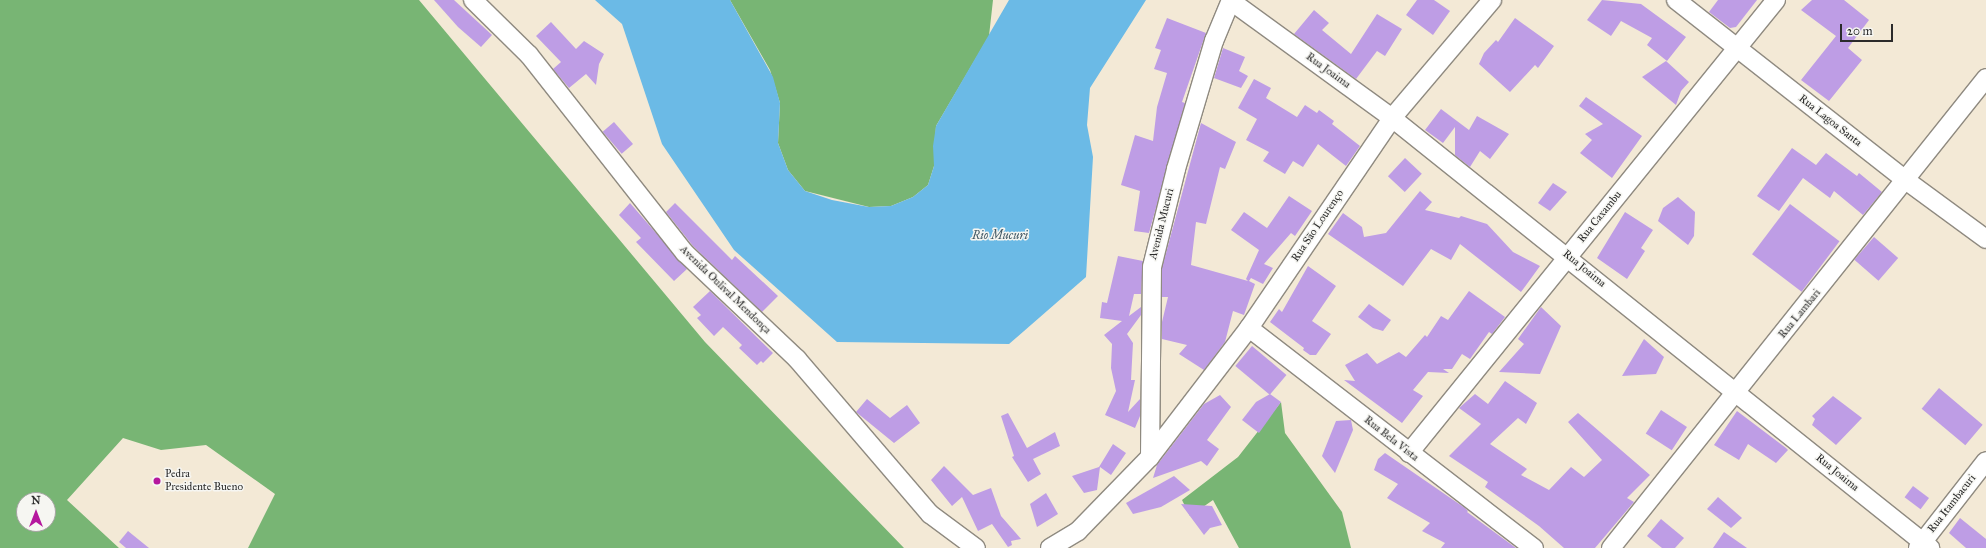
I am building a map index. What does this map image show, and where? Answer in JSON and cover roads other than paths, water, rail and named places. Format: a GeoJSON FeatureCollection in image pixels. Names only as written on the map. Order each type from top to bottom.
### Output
{"type":"FeatureCollection","features":[{"type":"Feature","properties":{"kind":"street","name":"Avenida Oulival Mendonça"},"geometry":{"type":"LineString","coordinates":[[473,0],[529,55],[685,253],[797,359],[930,514],[976,548]]}},
{"type":"Feature","properties":{"kind":"street","name":"Rua Joaima"},"geometry":{"type":"LineString","coordinates":[[1231,0],[1392,118],[1568,256],[1737,392],[1924,546]]}},
{"type":"Feature","properties":{"kind":"street","name":"Avenida Mucuri"},"geometry":{"type":"LineString","coordinates":[[1150,457],[1152,267],[1176,169],[1214,42],[1231,0]]}},
{"type":"Feature","properties":{"kind":"street","name":"Rua São Lourenço"},"geometry":{"type":"LineString","coordinates":[[1150,457],[1249,328],[1392,118],[1492,0]]}},
{"type":"Feature","properties":{"kind":"street","name":"Rua Lagoa Santa"},"geometry":{"type":"LineString","coordinates":[[1676,0],[1907,180],[1986,239]]}},
{"type":"Feature","properties":{"kind":"street","name":"Rua Caxambu"},"geometry":{"type":"LineString","coordinates":[[1409,453],[1776,0]]}},
{"type":"Feature","properties":{"kind":"street","name":"Rua Lambari"},"geometry":{"type":"LineString","coordinates":[[1611,548],[1907,180],[1986,78]]}},
{"type":"Feature","properties":{"kind":"street","name":"Rua Bela Vista"},"geometry":{"type":"LineString","coordinates":[[1249,328],[1534,548]]}},
{"type":"Feature","properties":{"kind":"street"},"geometry":{"type":"LineString","coordinates":[[1050,548],[1078,531],[1150,457]]}},
{"type":"Feature","properties":{"kind":"street","name":"Rua Itambacuri"},"geometry":{"type":"LineString","coordinates":[[1924,546],[1986,461]]}},
{"type":"Feature","properties":{"kind":"water","name":"Rio Mucuri"},"geometry":{"type":"Polygon","coordinates":[[[595,0],[730,0],[773,77],[780,103],[778,143],[788,170],[805,191],[832,200],[869,207],[891,206],[913,197],[928,185],[934,166],[933,146],[936,126],[1009,0],[1146,0],[1090,88],[1087,125],[1093,157],[1086,277],[1009,344],[837,342],[734,250],[662,144],[622,24],[595,0]]]}},
{"type":"Feature","properties":{"kind":"place","name":"Pedra Presidente Bueno"},"geometry":{"type":"Point","coordinates":[157,481]}}]}
